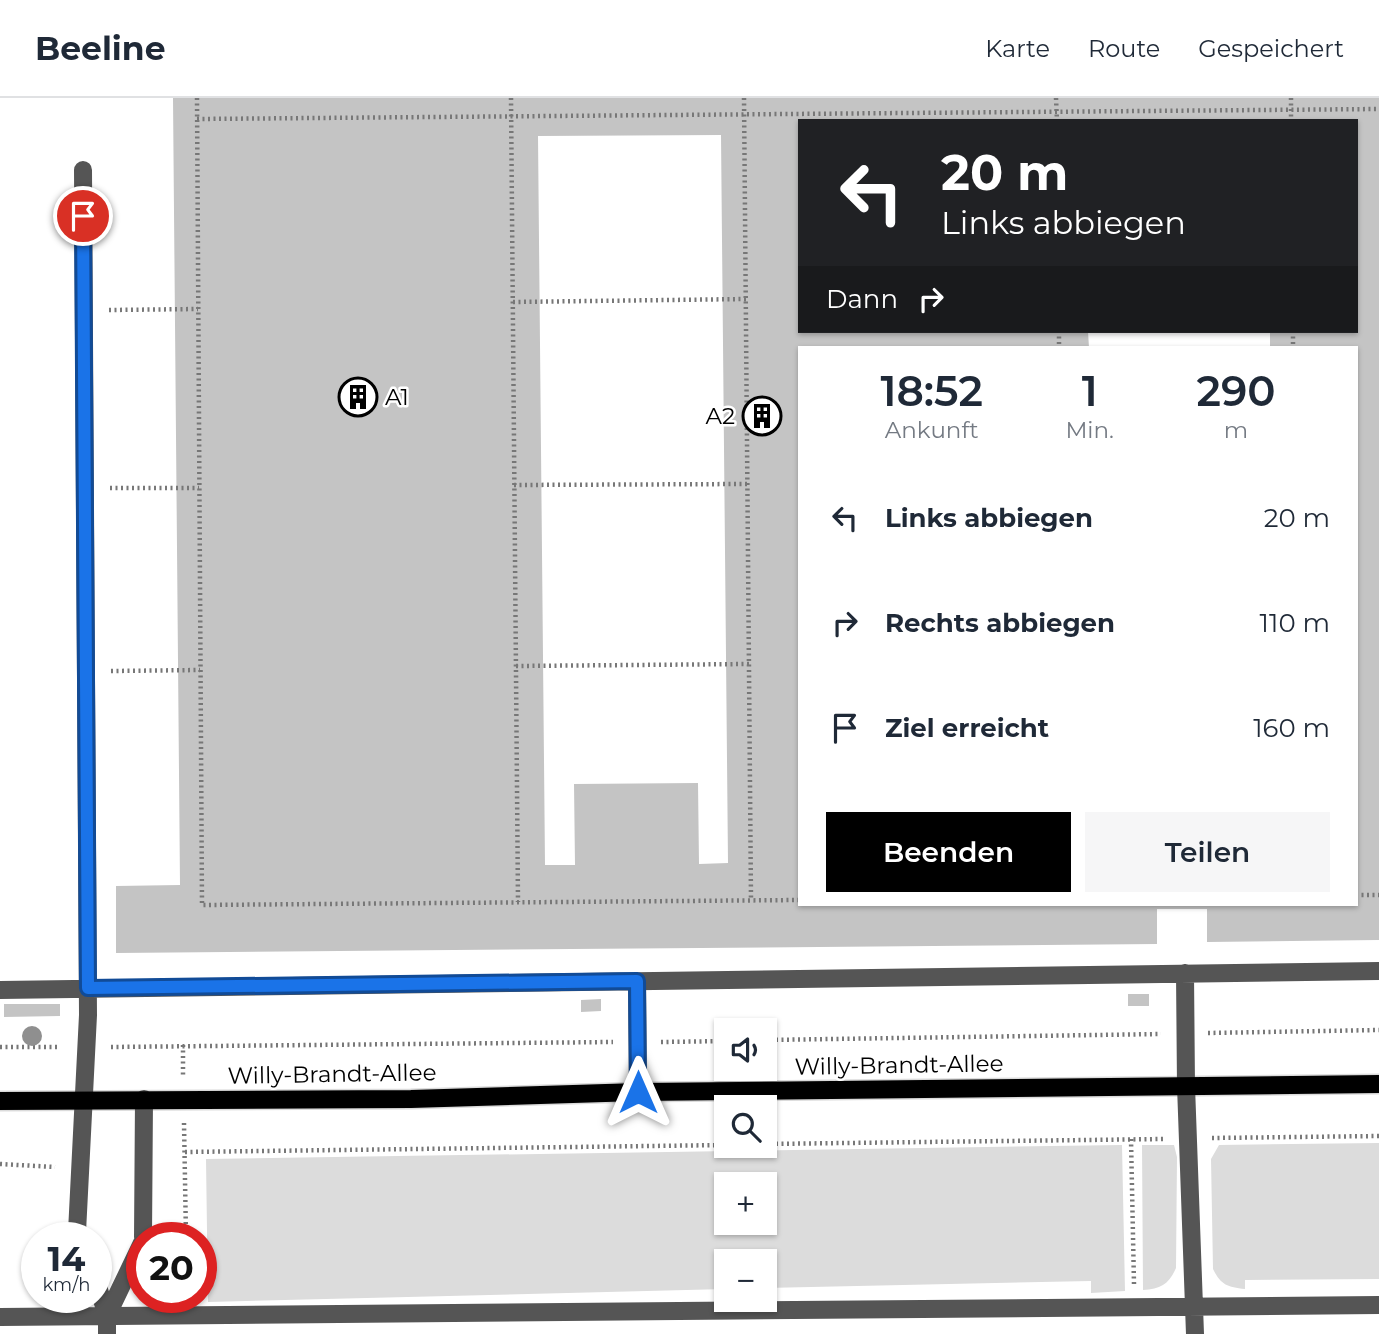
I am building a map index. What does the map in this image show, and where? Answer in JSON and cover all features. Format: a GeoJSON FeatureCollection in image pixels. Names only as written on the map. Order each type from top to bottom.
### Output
{"type":"FeatureCollection","features":[{"type":"Feature","properties":{"kind":"main road","name":"Willy-Brandt-Allee"},"geometry":{"type":"LineString","coordinates":[[0,1101],[411,1099],[638,1092],[1379,1084]]}},
{"type":"Feature","properties":{"kind":"street"},"geometry":{"type":"LineString","coordinates":[[78,1222],[88,988],[83,170]]}},
{"type":"Feature","properties":{"kind":"street"},"geometry":{"type":"LineString","coordinates":[[0,990],[1379,971]]}},
{"type":"Feature","properties":{"kind":"street"},"geometry":{"type":"LineString","coordinates":[[1185,973],[1186,1086],[1195,1334]]}},
{"type":"Feature","properties":{"kind":"street"},"geometry":{"type":"LineString","coordinates":[[637,981],[638,1092]]}},
{"type":"Feature","properties":{"kind":"street"},"geometry":{"type":"LineString","coordinates":[[143,1222],[144,1099]]}},
{"type":"Feature","properties":{"kind":"street"},"geometry":{"type":"LineString","coordinates":[[107,1325],[126,1280]]}},
{"type":"Feature","properties":{"kind":"street"},"geometry":{"type":"LineString","coordinates":[[0,1317],[107,1325],[1379,1305]]}},
{"type":"Feature","properties":{"kind":"path"},"geometry":{"type":"LineString","coordinates":[[197,98],[202,905],[798,900]]}},
{"type":"Feature","properties":{"kind":"path"},"geometry":{"type":"LineString","coordinates":[[511,98],[519,902]]}},
{"type":"Feature","properties":{"kind":"path"},"geometry":{"type":"LineString","coordinates":[[744,98],[751,900]]}},
{"type":"Feature","properties":{"kind":"path"},"geometry":{"type":"LineString","coordinates":[[1056,98],[1057,119]]}},
{"type":"Feature","properties":{"kind":"path"},"geometry":{"type":"LineString","coordinates":[[1291,98],[1291,119]]}},
{"type":"Feature","properties":{"kind":"path"},"geometry":{"type":"LineString","coordinates":[[197,119],[1379,109]]}},
{"type":"Feature","properties":{"kind":"path"},"geometry":{"type":"LineString","coordinates":[[513,302],[746,299]]}},
{"type":"Feature","properties":{"kind":"path"},"geometry":{"type":"LineString","coordinates":[[83,310],[198,309]]}},
{"type":"Feature","properties":{"kind":"path"},"geometry":{"type":"LineString","coordinates":[[514,485],[747,484]]}},
{"type":"Feature","properties":{"kind":"path"},"geometry":{"type":"LineString","coordinates":[[85,488],[199,488]]}},
{"type":"Feature","properties":{"kind":"path"},"geometry":{"type":"LineString","coordinates":[[516,666],[749,664]]}},
{"type":"Feature","properties":{"kind":"path"},"geometry":{"type":"LineString","coordinates":[[86,671],[200,670]]}},
{"type":"Feature","properties":{"kind":"path"},"geometry":{"type":"LineString","coordinates":[[1358,895],[1379,895]]}},
{"type":"Feature","properties":{"kind":"path"},"geometry":{"type":"LineString","coordinates":[[777,1040],[1379,1030]]}},
{"type":"Feature","properties":{"kind":"path"},"geometry":{"type":"LineString","coordinates":[[0,1047],[714,1041]]}},
{"type":"Feature","properties":{"kind":"path"},"geometry":{"type":"LineString","coordinates":[[777,1144],[1379,1136]]}},
{"type":"Feature","properties":{"kind":"path"},"geometry":{"type":"LineString","coordinates":[[1131,1139],[1134,1296]]}},
{"type":"Feature","properties":{"kind":"path"},"geometry":{"type":"LineString","coordinates":[[186,1222],[185,1152],[714,1145]]}},
{"type":"Feature","properties":{"kind":"path"},"geometry":{"type":"LineString","coordinates":[[0,1164],[81,1167]]}},
{"type":"Feature","properties":{"kind":"shaded area"},"geometry":{"type":"Polygon","coordinates":[[[1379,1143],[1379,1279],[1245,1280],[1245,1289],[1229,1286],[1219,1279],[1213,1269],[1211,1159],[1219,1145],[1379,1143]]]}},
{"type":"Feature","properties":{"kind":"shaded area"},"geometry":{"type":"Polygon","coordinates":[[[1122,1145],[1125,1291],[1091,1293],[1091,1281],[777,1288],[777,1249],[714,1249],[714,1289],[217,1302],[217,1222],[207,1222],[206,1159],[714,1151],[714,1158],[777,1158],[777,1150],[1122,1145]]]}},
{"type":"Feature","properties":{"kind":"shaded area"},"geometry":{"type":"Polygon","coordinates":[[[1142,1145],[1174,1145],[1177,1157],[1176,1268],[1164,1285],[1143,1290],[1142,1145]]]}},
{"type":"Feature","properties":{"kind":"building","name":"A1"},"geometry":{"type":"Polygon","coordinates":[[[173,98],[1379,98],[1379,940],[1207,942],[1207,909],[1157,909],[1157,944],[116,953],[116,886],[180,885],[173,98]],[[721,135],[538,136],[545,865],[575,865],[574,784],[698,783],[699,864],[728,863],[721,135]]]}},
{"type":"Feature","properties":{"kind":"building"},"geometry":{"type":"Polygon","coordinates":[[[1128,994],[1149,994],[1149,1006],[1128,1006],[1128,994]]]}},
{"type":"Feature","properties":{"kind":"building"},"geometry":{"type":"Polygon","coordinates":[[[601,999],[601,1011],[581,1012],[581,1000],[601,999]]]}},
{"type":"Feature","properties":{"kind":"building"},"geometry":{"type":"Polygon","coordinates":[[[4,1004],[60,1004],[60,1016],[4,1017],[4,1004]]]}},
{"type":"Feature","properties":{"kind":"place","name":"A1"},"geometry":{"type":"Point","coordinates":[358,397]}},
{"type":"Feature","properties":{"kind":"place","name":"A2"},"geometry":{"type":"Point","coordinates":[762,416]}},
{"type":"Feature","properties":{"kind":"route"},"geometry":{"type":"LineString","coordinates":[[83,216],[88,988],[637,981],[638,1092]]}}]}
